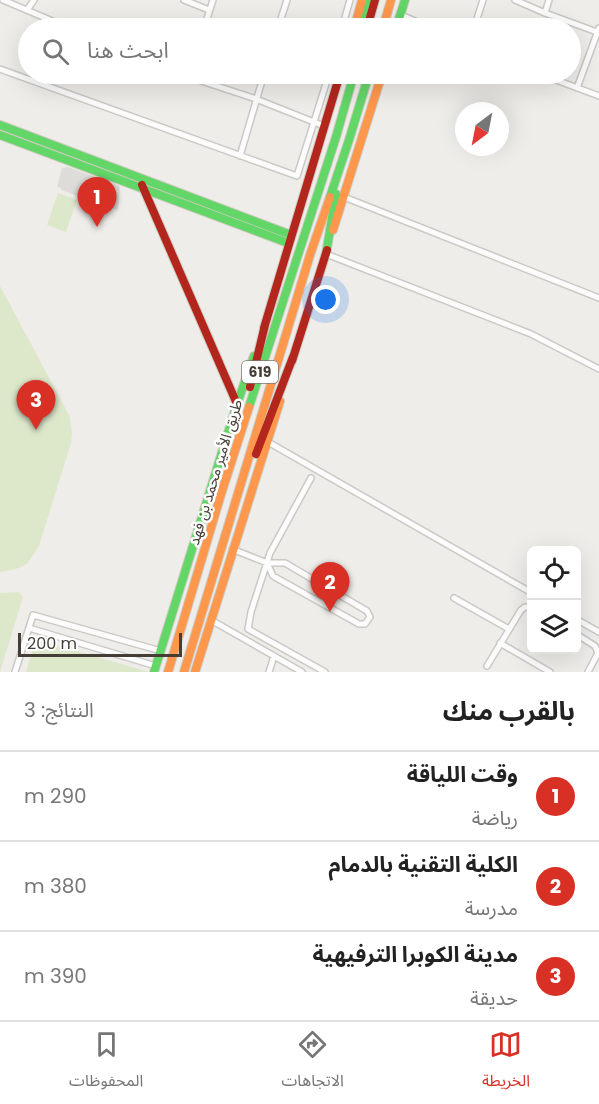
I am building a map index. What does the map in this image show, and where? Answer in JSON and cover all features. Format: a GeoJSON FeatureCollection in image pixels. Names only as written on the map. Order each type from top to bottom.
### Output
{"type":"FeatureCollection","features":[{"type":"Feature","properties":{"kind":"main road"},"geometry":{"type":"LineString","coordinates":[[358,18],[362,0]]}},
{"type":"Feature","properties":{"kind":"main road"},"geometry":{"type":"LineString","coordinates":[[361,18],[369,0]]}},
{"type":"Feature","properties":{"kind":"main road"},"geometry":{"type":"LineString","coordinates":[[370,18],[375,0]]}},
{"type":"Feature","properties":{"kind":"main road"},"geometry":{"type":"LineString","coordinates":[[400,18],[405,0]]}},
{"type":"Feature","properties":{"kind":"main road"},"geometry":{"type":"LineString","coordinates":[[386,18],[391,1]]}},
{"type":"Feature","properties":{"kind":"main road"},"geometry":{"type":"LineString","coordinates":[[222,491],[288,243],[337,84]]}},
{"type":"Feature","properties":{"kind":"main road","name":"طريق الأمير محمد بن فهد"},"geometry":{"type":"LineString","coordinates":[[168,672],[222,491],[351,84]]}},
{"type":"Feature","properties":{"kind":"main road","name":"طريق الأمير محمد بن فهد"},"geometry":{"type":"LineString","coordinates":[[184,672],[310,255],[366,84]]}},
{"type":"Feature","properties":{"kind":"main road"},"geometry":{"type":"LineString","coordinates":[[195,672],[379,84]]}},
{"type":"Feature","properties":{"kind":"main road"},"geometry":{"type":"LineString","coordinates":[[0,125],[291,235]]}},
{"type":"Feature","properties":{"kind":"main road"},"geometry":{"type":"LineString","coordinates":[[0,135],[288,243]]}},
{"type":"Feature","properties":{"kind":"main road"},"geometry":{"type":"LineString","coordinates":[[326,254],[334,202],[349,140]]}},
{"type":"Feature","properties":{"kind":"main road"},"geometry":{"type":"LineString","coordinates":[[140,178],[142,188],[237,404]]}},
{"type":"Feature","properties":{"kind":"main road"},"geometry":{"type":"LineString","coordinates":[[155,669],[237,404],[265,325]]}},
{"type":"Feature","properties":{"kind":"main road"},"geometry":{"type":"LineString","coordinates":[[228,529],[293,357]]}},
{"type":"Feature","properties":{"kind":"street"},"geometry":{"type":"LineString","coordinates":[[3,0],[46,18]]}},
{"type":"Feature","properties":{"kind":"street"},"geometry":{"type":"LineString","coordinates":[[27,10],[34,0]]}},
{"type":"Feature","properties":{"kind":"street"},"geometry":{"type":"LineString","coordinates":[[184,0],[210,10]]}},
{"type":"Feature","properties":{"kind":"street"},"geometry":{"type":"LineString","coordinates":[[207,18],[213,0]]}},
{"type":"Feature","properties":{"kind":"street"},"geometry":{"type":"LineString","coordinates":[[281,18],[287,0]]}},
{"type":"Feature","properties":{"kind":"street"},"geometry":{"type":"LineString","coordinates":[[345,18],[350,0]]}},
{"type":"Feature","properties":{"kind":"street"},"geometry":{"type":"LineString","coordinates":[[477,18],[483,0]]}},
{"type":"Feature","properties":{"kind":"street"},"geometry":{"type":"LineString","coordinates":[[515,0],[561,18]]}},
{"type":"Feature","properties":{"kind":"street"},"geometry":{"type":"LineString","coordinates":[[545,13],[549,0]]}},
{"type":"Feature","properties":{"kind":"street"},"geometry":{"type":"LineString","coordinates":[[401,15],[408,18]]}},
{"type":"Feature","properties":{"kind":"street"},"geometry":{"type":"LineString","coordinates":[[581,25],[598,30],[581,79]]}},
{"type":"Feature","properties":{"kind":"street"},"geometry":{"type":"LineString","coordinates":[[0,69],[18,76]]}},
{"type":"Feature","properties":{"kind":"street"},"geometry":{"type":"LineString","coordinates":[[41,84],[297,176],[326,84]]}},
{"type":"Feature","properties":{"kind":"street"},"geometry":{"type":"LineString","coordinates":[[214,84],[324,126]]}},
{"type":"Feature","properties":{"kind":"street"},"geometry":{"type":"LineString","coordinates":[[240,156],[261,84]]}},
{"type":"Feature","properties":{"kind":"street"},"geometry":{"type":"LineString","coordinates":[[567,84],[599,96]]}},
{"type":"Feature","properties":{"kind":"street"},"geometry":{"type":"LineString","coordinates":[[578,88],[579,84]]}},
{"type":"Feature","properties":{"kind":"street"},"geometry":{"type":"LineString","coordinates":[[344,197],[599,298]]}},
{"type":"Feature","properties":{"kind":"street"},"geometry":{"type":"LineString","coordinates":[[326,254],[531,334],[599,369]]}},
{"type":"Feature","properties":{"kind":"street"},"geometry":{"type":"LineString","coordinates":[[268,442],[527,591]]}},
{"type":"Feature","properties":{"kind":"street"},"geometry":{"type":"LineString","coordinates":[[311,478],[270,554],[251,612],[248,629],[325,672]]}},
{"type":"Feature","properties":{"kind":"street"},"geometry":{"type":"LineString","coordinates":[[232,549],[267,563],[285,564],[367,611],[370,618],[365,624],[359,624],[273,576],[267,563]]}},
{"type":"Feature","properties":{"kind":"street"},"geometry":{"type":"LineString","coordinates":[[454,598],[509,629]]}},
{"type":"Feature","properties":{"kind":"street"},"geometry":{"type":"LineString","coordinates":[[487,666],[520,610],[527,607]]}},
{"type":"Feature","properties":{"kind":"street"},"geometry":{"type":"LineString","coordinates":[[15,672],[33,615],[161,651]]}},
{"type":"Feature","properties":{"kind":"street"},"geometry":{"type":"LineString","coordinates":[[211,620],[302,672]]}},
{"type":"Feature","properties":{"kind":"street"},"geometry":{"type":"LineString","coordinates":[[581,622],[597,630],[599,621]]}},
{"type":"Feature","properties":{"kind":"street"},"geometry":{"type":"LineString","coordinates":[[29,628],[155,669]]}},
{"type":"Feature","properties":{"kind":"street"},"geometry":{"type":"LineString","coordinates":[[581,637],[596,646],[598,653],[588,672]]}},
{"type":"Feature","properties":{"kind":"street"},"geometry":{"type":"LineString","coordinates":[[500,643],[550,672]]}},
{"type":"Feature","properties":{"kind":"street"},"geometry":{"type":"LineString","coordinates":[[269,672],[274,656]]}},
{"type":"Feature","properties":{"kind":"green space"},"geometry":{"type":"Polygon","coordinates":[[[58,193],[77,200],[66,232],[47,225],[58,193]]]}},
{"type":"Feature","properties":{"kind":"green space"},"geometry":{"type":"Polygon","coordinates":[[[0,286],[70,417],[72,434],[39,546],[27,564],[0,572],[0,286]]]}},
{"type":"Feature","properties":{"kind":"green space"},"geometry":{"type":"Polygon","coordinates":[[[19,592],[23,597],[0,672],[0,593],[19,592]]]}},
{"type":"Feature","properties":{"kind":"green space"},"geometry":{"type":"Polygon","coordinates":[[[36,639],[149,672],[26,672],[36,639]]]}},
{"type":"Feature","properties":{"kind":"shaded area"},"geometry":{"type":"Polygon","coordinates":[[[68,167],[120,186],[118,210],[57,187],[62,168],[68,167]]]}},
{"type":"Feature","properties":{"kind":"traffic: fast"},"geometry":{"type":"LineString","coordinates":[[361,18],[369,0]]}},
{"type":"Feature","properties":{"kind":"traffic: fast"},"geometry":{"type":"LineString","coordinates":[[399,18],[405,0]]}},
{"type":"Feature","properties":{"kind":"traffic: fast"},"geometry":{"type":"LineString","coordinates":[[249,407],[351,84]]}},
{"type":"Feature","properties":{"kind":"traffic: fast"},"geometry":{"type":"LineString","coordinates":[[330,197],[366,84]]}},
{"type":"Feature","properties":{"kind":"traffic: fast"},"geometry":{"type":"LineString","coordinates":[[0,125],[291,235]]}},
{"type":"Feature","properties":{"kind":"traffic: fast"},"geometry":{"type":"LineString","coordinates":[[0,135],[288,243]]}},
{"type":"Feature","properties":{"kind":"traffic: fast"},"geometry":{"type":"LineString","coordinates":[[326,254],[336,194]]}},
{"type":"Feature","properties":{"kind":"traffic: fast"},"geometry":{"type":"LineString","coordinates":[[154,672],[254,356]]}},
{"type":"Feature","properties":{"kind":"traffic: slow"},"geometry":{"type":"LineString","coordinates":[[357,18],[362,0]]}},
{"type":"Feature","properties":{"kind":"traffic: slow"},"geometry":{"type":"LineString","coordinates":[[386,18],[391,0]]}},
{"type":"Feature","properties":{"kind":"traffic: slow"},"geometry":{"type":"LineString","coordinates":[[333,230],[379,84]]}},
{"type":"Feature","properties":{"kind":"traffic: slow"},"geometry":{"type":"LineString","coordinates":[[184,672],[310,255],[330,197]]}},
{"type":"Feature","properties":{"kind":"traffic: slow"},"geometry":{"type":"LineString","coordinates":[[195,672],[280,401]]}},
{"type":"Feature","properties":{"kind":"traffic: slow"},"geometry":{"type":"LineString","coordinates":[[168,672],[249,407]]}},
{"type":"Feature","properties":{"kind":"traffic: jam"},"geometry":{"type":"LineString","coordinates":[[370,18],[375,0]]}},
{"type":"Feature","properties":{"kind":"traffic: jam"},"geometry":{"type":"LineString","coordinates":[[264,328],[337,84]]}},
{"type":"Feature","properties":{"kind":"traffic: jam"},"geometry":{"type":"LineString","coordinates":[[142,185],[237,404]]}},
{"type":"Feature","properties":{"kind":"traffic: jam"},"geometry":{"type":"LineString","coordinates":[[292,361],[327,250]]}},
{"type":"Feature","properties":{"kind":"traffic: jam"},"geometry":{"type":"LineString","coordinates":[[250,387],[265,325]]}},
{"type":"Feature","properties":{"kind":"traffic: jam"},"geometry":{"type":"LineString","coordinates":[[256,454],[293,357]]}},
{"type":"Feature","properties":{"kind":"place","name":"وقت اللياقة"},"geometry":{"type":"Point","coordinates":[97,227]}},
{"type":"Feature","properties":{"kind":"place","name":"مدينة الكوبرا الترفيهية"},"geometry":{"type":"Point","coordinates":[36,430]}},
{"type":"Feature","properties":{"kind":"place","name":"الكلية التقنية بالدمام"},"geometry":{"type":"Point","coordinates":[330,612]}}]}
